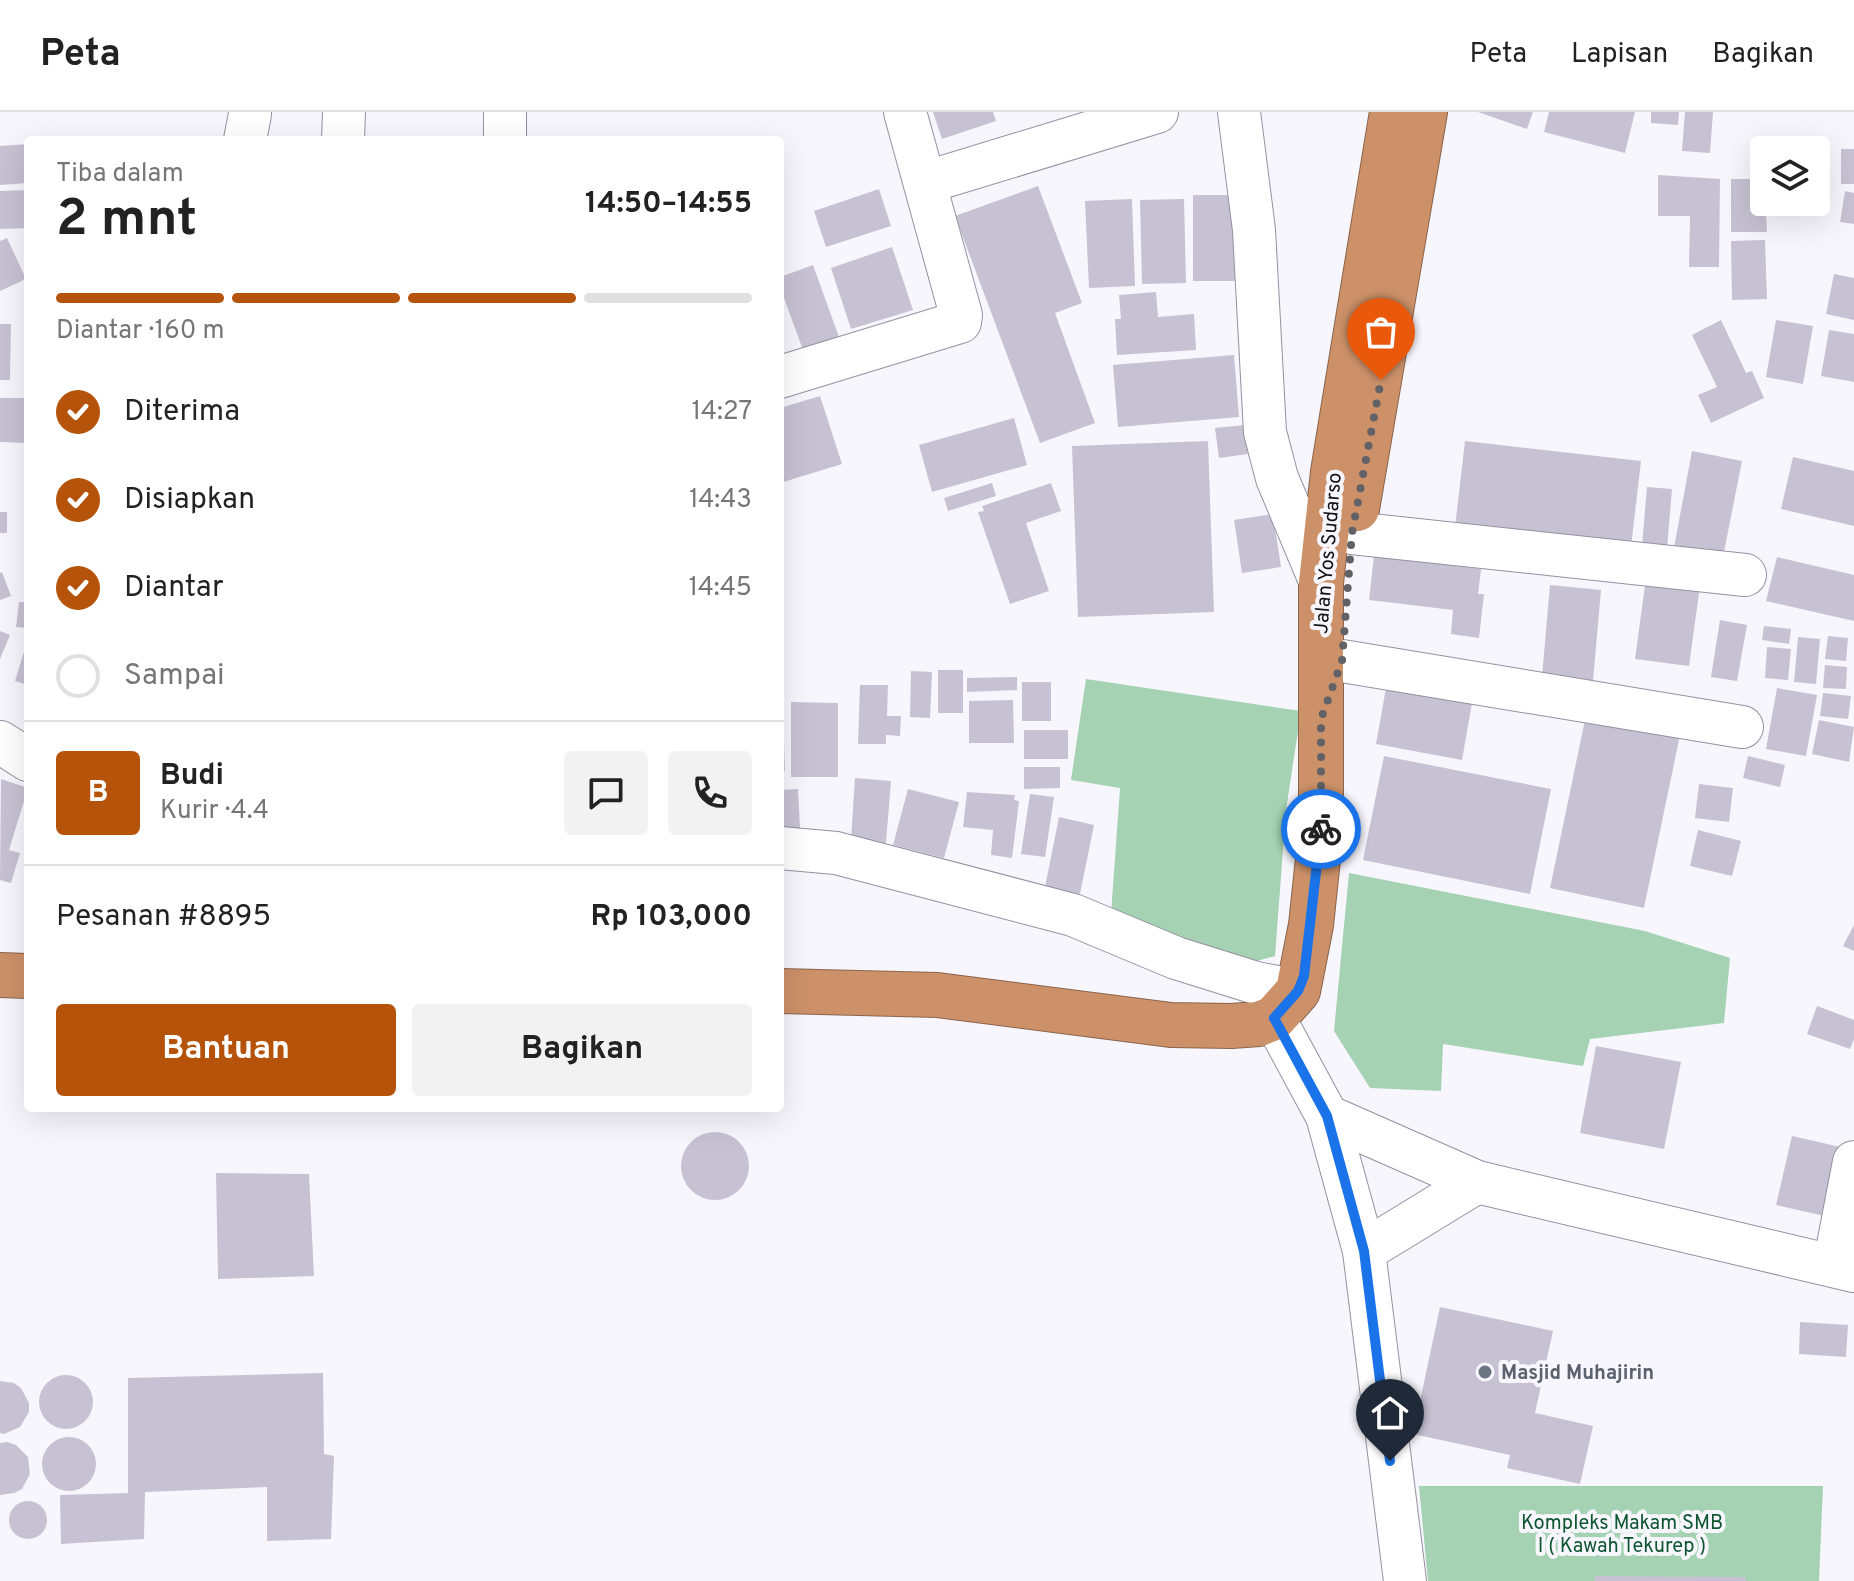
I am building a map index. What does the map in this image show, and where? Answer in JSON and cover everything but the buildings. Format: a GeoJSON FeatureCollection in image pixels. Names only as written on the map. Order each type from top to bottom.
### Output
{"type":"FeatureCollection","features":[{"type":"Feature","properties":{"kind":"highway","name":"Jalan Yos Sudarso"},"geometry":{"type":"LineString","coordinates":[[1289,1021],[1311,925],[1321,830],[1321,583],[1333,472],[1392,112]]}},
{"type":"Feature","properties":{"kind":"highway"},"geometry":{"type":"LineString","coordinates":[[1321,719],[1342,661],[1352,533],[1425,112]]}},
{"type":"Feature","properties":{"kind":"highway"},"geometry":{"type":"LineString","coordinates":[[0,975],[24,976]]}},
{"type":"Feature","properties":{"kind":"highway"},"geometry":{"type":"LineString","coordinates":[[784,991],[937,995],[1171,1025],[1231,1026],[1289,1021]]}},
{"type":"Feature","properties":{"kind":"street"},"geometry":{"type":"LineString","coordinates":[[343,136],[344,112]]}},
{"type":"Feature","properties":{"kind":"street"},"geometry":{"type":"LineString","coordinates":[[505,112],[505,136]]}},
{"type":"Feature","properties":{"kind":"street"},"geometry":{"type":"LineString","coordinates":[[784,376],[960,322],[961,315],[927,182],[905,112]]}},
{"type":"Feature","properties":{"kind":"street"},"geometry":{"type":"LineString","coordinates":[[927,182],[1157,112]]}},
{"type":"Feature","properties":{"kind":"street"},"geometry":{"type":"LineString","coordinates":[[1239,112],[1254,230],[1265,432],[1277,478],[1321,583]]}},
{"type":"Feature","properties":{"kind":"street"},"geometry":{"type":"LineString","coordinates":[[1352,533],[1745,575]]}},
{"type":"Feature","properties":{"kind":"street"},"geometry":{"type":"LineString","coordinates":[[1342,661],[1742,727]]}},
{"type":"Feature","properties":{"kind":"street"},"geometry":{"type":"LineString","coordinates":[[0,742],[24,757]]}},
{"type":"Feature","properties":{"kind":"street"},"geometry":{"type":"LineString","coordinates":[[784,848],[836,853],[1073,915],[1176,958],[1256,983],[1289,1021],[1327,1116],[1364,1251],[1405,1581]]}},
{"type":"Feature","properties":{"kind":"street"},"geometry":{"type":"LineString","coordinates":[[1327,1116],[1477,1182],[1844,1268],[1854,1162]]}},
{"type":"Feature","properties":{"kind":"street"},"geometry":{"type":"LineString","coordinates":[[1364,1251],[1477,1182]]}},
{"type":"Feature","properties":{"kind":"green space"},"geometry":{"type":"Polygon","coordinates":[[[1086,679],[1301,711],[1286,810],[1275,956],[1239,966],[1111,914],[1120,788],[1071,780],[1086,679]]]}},
{"type":"Feature","properties":{"kind":"green space"},"geometry":{"type":"Polygon","coordinates":[[[1349,873],[1645,931],[1730,958],[1724,1023],[1590,1039],[1583,1066],[1443,1044],[1441,1091],[1370,1088],[1334,1031],[1349,873]]]}},
{"type":"Feature","properties":{"kind":"green space","name":"Kompleks Makam SMB I ( Kawah Tekurep )"},"geometry":{"type":"Polygon","coordinates":[[[1419,1486],[1823,1486],[1819,1581],[1428,1581],[1419,1486]]]}},
{"type":"Feature","properties":{"kind":"way so far"},"geometry":{"type":"LineString","coordinates":[[1321,829],[1321,719],[1342,661],[1352,533],[1381,380]]}},
{"type":"Feature","properties":{"kind":"place","name":"Masjid Muhajirin"},"geometry":{"type":"Point","coordinates":[1485,1372]}},
{"type":"Feature","properties":{"kind":"route"},"geometry":{"type":"LineString","coordinates":[[1321,829],[1304,976],[1287,1007],[1274,1018],[1327,1116],[1364,1251],[1390,1461]]}}]}
